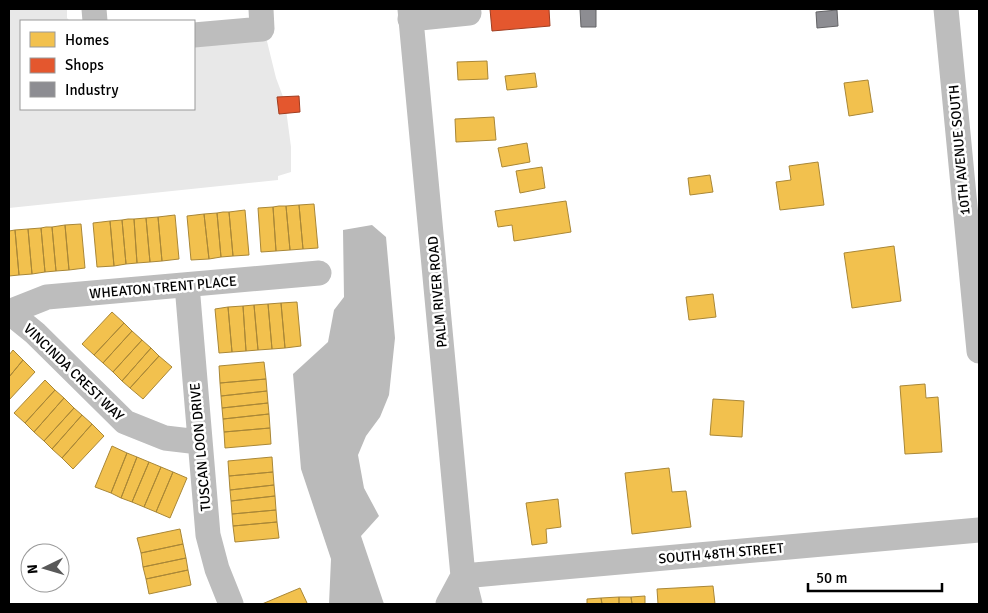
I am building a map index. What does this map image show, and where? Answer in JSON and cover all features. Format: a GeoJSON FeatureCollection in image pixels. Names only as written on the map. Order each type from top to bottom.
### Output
{"type":"FeatureCollection","features":[{"type":"Feature","properties":{"kind":"street"},"geometry":{"type":"LineString","coordinates":[[195,35],[262,29],[261,9]]}},
{"type":"Feature","properties":{"kind":"street"},"geometry":{"type":"LineString","coordinates":[[410,14],[469,13],[468,9]]}},
{"type":"Feature","properties":{"kind":"street","name":"10TH AVENUE SOUTH"},"geometry":{"type":"LineString","coordinates":[[946,9],[974,255],[979,351]]}},
{"type":"Feature","properties":{"kind":"street","name":"PALM RIVER ROAD"},"geometry":{"type":"LineString","coordinates":[[410,14],[463,576],[470,604]]}},
{"type":"Feature","properties":{"kind":"street","name":"WHEATON TRENT PLACE"},"geometry":{"type":"LineString","coordinates":[[9,312],[47,297],[319,273]]}},
{"type":"Feature","properties":{"kind":"street","name":"TUSCAN LOON DRIVE"},"geometry":{"type":"LineString","coordinates":[[187,285],[208,535],[217,568],[231,604]]}},
{"type":"Feature","properties":{"kind":"street","name":"VINCINDA CREST WAY"},"geometry":{"type":"LineString","coordinates":[[9,312],[35,332],[126,422],[165,438],[200,442]]}},
{"type":"Feature","properties":{"kind":"street","name":"SOUTH 48TH STREET"},"geometry":{"type":"LineString","coordinates":[[463,576],[979,530]]}},
{"type":"Feature","properties":{"kind":"street"},"geometry":{"type":"LineString","coordinates":[[448,604],[463,576]]}},
{"type":"Feature","properties":{"kind":"shaded area"},"geometry":{"type":"Polygon","coordinates":[[[9,9],[67,9],[67,18],[69,20],[20,20],[20,110],[195,110],[195,30],[264,29],[276,78],[285,102],[291,147],[291,172],[278,176],[278,180],[9,208],[9,9]]]}},
{"type":"Feature","properties":{"kind":"shaded area"},"geometry":{"type":"Polygon","coordinates":[[[372,225],[386,237],[395,338],[389,395],[380,417],[366,436],[358,455],[364,488],[379,516],[361,536],[384,604],[329,604],[331,559],[301,469],[293,374],[328,342],[334,310],[344,297],[343,230],[372,225]]]}},
{"type":"Feature","properties":{"kind":"building: Homes"},"geometry":{"type":"Polygon","coordinates":[[[487,61],[488,79],[458,80],[457,62],[487,61]]]}},
{"type":"Feature","properties":{"kind":"building: Homes"},"geometry":{"type":"Polygon","coordinates":[[[535,73],[537,87],[507,90],[505,76],[535,73]]]}},
{"type":"Feature","properties":{"kind":"building: Homes"},"geometry":{"type":"Polygon","coordinates":[[[868,80],[873,112],[849,116],[844,83],[868,80]]]}},
{"type":"Feature","properties":{"kind":"building: Homes"},"geometry":{"type":"Polygon","coordinates":[[[494,117],[496,140],[456,142],[455,119],[494,117]]]}},
{"type":"Feature","properties":{"kind":"building: Homes"},"geometry":{"type":"Polygon","coordinates":[[[527,143],[530,162],[502,167],[498,148],[527,143]]]}},
{"type":"Feature","properties":{"kind":"building: Homes"},"geometry":{"type":"Polygon","coordinates":[[[818,162],[824,205],[780,210],[776,182],[791,180],[789,166],[818,162]]]}},
{"type":"Feature","properties":{"kind":"building: Homes"},"geometry":{"type":"Polygon","coordinates":[[[542,167],[545,188],[520,193],[516,171],[542,167]]]}},
{"type":"Feature","properties":{"kind":"building: Homes"},"geometry":{"type":"Polygon","coordinates":[[[710,175],[713,192],[690,195],[688,178],[710,175]]]}},
{"type":"Feature","properties":{"kind":"building: Homes"},"geometry":{"type":"Polygon","coordinates":[[[566,201],[571,232],[514,241],[512,225],[498,227],[495,211],[566,201]]]}},
{"type":"Feature","properties":{"kind":"building: Homes"},"geometry":{"type":"Polygon","coordinates":[[[314,204],[318,248],[303,249],[299,205],[314,204]]]}},
{"type":"Feature","properties":{"kind":"building: Homes"},"geometry":{"type":"Polygon","coordinates":[[[299,205],[303,249],[290,250],[286,206],[299,205]]]}},
{"type":"Feature","properties":{"kind":"building: Homes"},"geometry":{"type":"Polygon","coordinates":[[[286,206],[290,250],[276,251],[273,207],[286,206]]]}},
{"type":"Feature","properties":{"kind":"building: Homes"},"geometry":{"type":"Polygon","coordinates":[[[273,207],[276,251],[261,252],[258,208],[273,207]]]}},
{"type":"Feature","properties":{"kind":"building: Homes"},"geometry":{"type":"Polygon","coordinates":[[[245,210],[249,255],[233,256],[229,212],[245,210]]]}},
{"type":"Feature","properties":{"kind":"building: Homes"},"geometry":{"type":"Polygon","coordinates":[[[229,212],[233,256],[221,257],[217,213],[229,212]]]}},
{"type":"Feature","properties":{"kind":"building: Homes"},"geometry":{"type":"Polygon","coordinates":[[[217,213],[221,257],[209,259],[204,214],[217,213]]]}},
{"type":"Feature","properties":{"kind":"building: Homes"},"geometry":{"type":"Polygon","coordinates":[[[204,214],[209,259],[191,260],[187,216],[204,214]]]}},
{"type":"Feature","properties":{"kind":"building: Homes"},"geometry":{"type":"Polygon","coordinates":[[[175,215],[179,259],[162,261],[158,217],[175,215]]]}},
{"type":"Feature","properties":{"kind":"building: Homes"},"geometry":{"type":"Polygon","coordinates":[[[158,217],[162,261],[150,262],[146,218],[158,217]]]}},
{"type":"Feature","properties":{"kind":"building: Homes"},"geometry":{"type":"Polygon","coordinates":[[[146,218],[150,262],[137,263],[134,219],[146,218]]]}},
{"type":"Feature","properties":{"kind":"building: Homes"},"geometry":{"type":"Polygon","coordinates":[[[134,219],[137,263],[126,264],[122,220],[134,219]]]}},
{"type":"Feature","properties":{"kind":"building: Homes"},"geometry":{"type":"Polygon","coordinates":[[[122,220],[126,264],[114,266],[110,221],[122,220]]]}},
{"type":"Feature","properties":{"kind":"building: Homes"},"geometry":{"type":"Polygon","coordinates":[[[110,221],[114,266],[97,267],[93,223],[110,221]]]}},
{"type":"Feature","properties":{"kind":"building: Homes"},"geometry":{"type":"Polygon","coordinates":[[[81,224],[85,268],[69,270],[65,225],[81,224]]]}},
{"type":"Feature","properties":{"kind":"building: Homes"},"geometry":{"type":"Polygon","coordinates":[[[65,225],[69,270],[56,271],[52,227],[65,225]]]}},
{"type":"Feature","properties":{"kind":"building: Homes"},"geometry":{"type":"Polygon","coordinates":[[[52,227],[56,271],[45,272],[41,228],[52,227]]]}},
{"type":"Feature","properties":{"kind":"building: Homes"},"geometry":{"type":"Polygon","coordinates":[[[41,228],[45,272],[32,274],[28,229],[41,228]]]}},
{"type":"Feature","properties":{"kind":"building: Homes"},"geometry":{"type":"Polygon","coordinates":[[[28,229],[32,274],[19,275],[15,230],[28,229]]]}},
{"type":"Feature","properties":{"kind":"building: Homes"},"geometry":{"type":"Polygon","coordinates":[[[15,230],[19,275],[9,276],[9,231],[15,230]]]}},
{"type":"Feature","properties":{"kind":"building: Homes"},"geometry":{"type":"Polygon","coordinates":[[[894,246],[901,301],[852,308],[844,253],[894,246]]]}},
{"type":"Feature","properties":{"kind":"building: Homes"},"geometry":{"type":"Polygon","coordinates":[[[713,294],[716,317],[689,320],[686,297],[713,294]]]}},
{"type":"Feature","properties":{"kind":"building: Homes"},"geometry":{"type":"Polygon","coordinates":[[[297,302],[301,346],[285,348],[281,303],[297,302]]]}},
{"type":"Feature","properties":{"kind":"building: Homes"},"geometry":{"type":"Polygon","coordinates":[[[281,303],[285,348],[272,349],[268,304],[281,303]]]}},
{"type":"Feature","properties":{"kind":"building: Homes"},"geometry":{"type":"Polygon","coordinates":[[[268,304],[272,349],[258,350],[254,305],[268,304]]]}},
{"type":"Feature","properties":{"kind":"building: Homes"},"geometry":{"type":"Polygon","coordinates":[[[254,305],[258,350],[246,351],[243,306],[254,305]]]}},
{"type":"Feature","properties":{"kind":"building: Homes"},"geometry":{"type":"Polygon","coordinates":[[[243,306],[246,351],[232,352],[228,307],[243,306]]]}},
{"type":"Feature","properties":{"kind":"building: Homes"},"geometry":{"type":"Polygon","coordinates":[[[228,307],[232,352],[219,353],[215,309],[228,307]]]}},
{"type":"Feature","properties":{"kind":"building: Homes"},"geometry":{"type":"Polygon","coordinates":[[[112,312],[124,323],[94,355],[82,344],[112,312]]]}},
{"type":"Feature","properties":{"kind":"building: Homes"},"geometry":{"type":"Polygon","coordinates":[[[124,323],[132,331],[103,363],[94,355],[124,323]]]}},
{"type":"Feature","properties":{"kind":"building: Homes"},"geometry":{"type":"Polygon","coordinates":[[[132,331],[142,340],[113,372],[103,363],[132,331]]]}},
{"type":"Feature","properties":{"kind":"building: Homes"},"geometry":{"type":"Polygon","coordinates":[[[142,340],[151,348],[122,381],[113,372],[142,340]]]}},
{"type":"Feature","properties":{"kind":"building: Homes"},"geometry":{"type":"Polygon","coordinates":[[[151,348],[159,356],[130,388],[122,381],[151,348]]]}},
{"type":"Feature","properties":{"kind":"building: Homes"},"geometry":{"type":"Polygon","coordinates":[[[13,350],[23,360],[9,377],[9,355],[13,350]]]}},
{"type":"Feature","properties":{"kind":"building: Homes"},"geometry":{"type":"Polygon","coordinates":[[[159,356],[172,367],[143,399],[130,388],[159,356]]]}},
{"type":"Feature","properties":{"kind":"building: Homes"},"geometry":{"type":"Polygon","coordinates":[[[23,360],[35,372],[9,400],[9,377],[23,360]]]}},
{"type":"Feature","properties":{"kind":"building: Homes"},"geometry":{"type":"Polygon","coordinates":[[[264,362],[266,379],[220,383],[219,366],[264,362]]]}},
{"type":"Feature","properties":{"kind":"building: Homes"},"geometry":{"type":"Polygon","coordinates":[[[266,379],[267,391],[221,396],[220,383],[266,379]]]}},
{"type":"Feature","properties":{"kind":"building: Homes"},"geometry":{"type":"Polygon","coordinates":[[[45,380],[55,390],[25,423],[14,413],[45,380]]]}},
{"type":"Feature","properties":{"kind":"building: Homes"},"geometry":{"type":"Polygon","coordinates":[[[925,384],[926,398],[938,397],[942,452],[905,454],[900,386],[925,384]]]}},
{"type":"Feature","properties":{"kind":"building: Homes"},"geometry":{"type":"Polygon","coordinates":[[[55,390],[64,398],[34,432],[25,423],[55,390]]]}},
{"type":"Feature","properties":{"kind":"building: Homes"},"geometry":{"type":"Polygon","coordinates":[[[267,391],[268,403],[222,408],[221,396],[267,391]]]}},
{"type":"Feature","properties":{"kind":"building: Homes"},"geometry":{"type":"Polygon","coordinates":[[[64,398],[74,408],[44,441],[34,432],[64,398]]]}},
{"type":"Feature","properties":{"kind":"building: Homes"},"geometry":{"type":"Polygon","coordinates":[[[713,399],[744,401],[742,437],[710,435],[713,399]]]}},
{"type":"Feature","properties":{"kind":"building: Homes"},"geometry":{"type":"Polygon","coordinates":[[[268,403],[269,414],[223,419],[222,408],[268,403]]]}},
{"type":"Feature","properties":{"kind":"building: Homes"},"geometry":{"type":"Polygon","coordinates":[[[74,408],[82,415],[52,449],[44,441],[74,408]]]}},
{"type":"Feature","properties":{"kind":"building: Homes"},"geometry":{"type":"Polygon","coordinates":[[[269,414],[270,428],[224,432],[223,419],[269,414]]]}},
{"type":"Feature","properties":{"kind":"building: Homes"},"geometry":{"type":"Polygon","coordinates":[[[82,415],[92,424],[62,458],[52,449],[82,415]]]}},
{"type":"Feature","properties":{"kind":"building: Homes"},"geometry":{"type":"Polygon","coordinates":[[[92,424],[104,436],[73,469],[62,458],[92,424]]]}},
{"type":"Feature","properties":{"kind":"building: Homes"},"geometry":{"type":"Polygon","coordinates":[[[270,428],[271,444],[225,448],[224,432],[270,428]]]}},
{"type":"Feature","properties":{"kind":"building: Homes"},"geometry":{"type":"Polygon","coordinates":[[[112,446],[127,453],[111,493],[95,487],[112,446]]]}},
{"type":"Feature","properties":{"kind":"building: Homes"},"geometry":{"type":"Polygon","coordinates":[[[127,453],[137,457],[121,498],[111,493],[127,453]]]}},
{"type":"Feature","properties":{"kind":"building: Homes"},"geometry":{"type":"Polygon","coordinates":[[[137,457],[149,462],[132,502],[121,498],[137,457]]]}},
{"type":"Feature","properties":{"kind":"building: Homes"},"geometry":{"type":"Polygon","coordinates":[[[272,457],[273,472],[229,476],[228,461],[272,457]]]}},
{"type":"Feature","properties":{"kind":"building: Homes"},"geometry":{"type":"Polygon","coordinates":[[[149,462],[161,467],[144,507],[132,502],[149,462]]]}},
{"type":"Feature","properties":{"kind":"building: Homes"},"geometry":{"type":"Polygon","coordinates":[[[161,467],[173,472],[156,512],[144,507],[161,467]]]}},
{"type":"Feature","properties":{"kind":"building: Homes"},"geometry":{"type":"Polygon","coordinates":[[[669,468],[672,492],[686,491],[691,527],[632,534],[625,473],[669,468]]]}},
{"type":"Feature","properties":{"kind":"building: Homes"},"geometry":{"type":"Polygon","coordinates":[[[173,472],[187,478],[170,518],[156,512],[173,472]]]}},
{"type":"Feature","properties":{"kind":"building: Homes"},"geometry":{"type":"Polygon","coordinates":[[[273,472],[274,485],[230,490],[229,476],[273,472]]]}},
{"type":"Feature","properties":{"kind":"building: Homes"},"geometry":{"type":"Polygon","coordinates":[[[274,485],[275,496],[231,501],[230,490],[274,485]]]}},
{"type":"Feature","properties":{"kind":"building: Homes"},"geometry":{"type":"Polygon","coordinates":[[[275,496],[276,510],[232,514],[231,501],[275,496]]]}},
{"type":"Feature","properties":{"kind":"building: Homes"},"geometry":{"type":"Polygon","coordinates":[[[558,499],[561,527],[546,529],[547,543],[532,545],[526,503],[558,499]]]}},
{"type":"Feature","properties":{"kind":"building: Homes"},"geometry":{"type":"Polygon","coordinates":[[[276,510],[277,522],[233,526],[232,514],[276,510]]]}},
{"type":"Feature","properties":{"kind":"building: Homes"},"geometry":{"type":"Polygon","coordinates":[[[277,522],[279,538],[235,542],[233,526],[277,522]]]}},
{"type":"Feature","properties":{"kind":"building: Homes"},"geometry":{"type":"Polygon","coordinates":[[[180,529],[183,544],[141,553],[137,538],[180,529]]]}},
{"type":"Feature","properties":{"kind":"building: Homes"},"geometry":{"type":"Polygon","coordinates":[[[183,544],[186,558],[143,567],[141,553],[183,544]]]}},
{"type":"Feature","properties":{"kind":"building: Homes"},"geometry":{"type":"Polygon","coordinates":[[[186,558],[188,570],[146,579],[143,567],[186,558]]]}},
{"type":"Feature","properties":{"kind":"building: Homes"},"geometry":{"type":"Polygon","coordinates":[[[188,570],[191,585],[149,594],[146,579],[188,570]]]}},
{"type":"Feature","properties":{"kind":"building: Homes"},"geometry":{"type":"Polygon","coordinates":[[[713,586],[715,604],[658,604],[657,589],[713,586]]]}},
{"type":"Feature","properties":{"kind":"building: Homes"},"geometry":{"type":"Polygon","coordinates":[[[300,588],[307,603],[262,604],[300,588]]]}},
{"type":"Feature","properties":{"kind":"building: Homes"},"geometry":{"type":"Polygon","coordinates":[[[645,596],[645,604],[632,604],[631,597],[645,596]]]}},
{"type":"Feature","properties":{"kind":"building: Homes"},"geometry":{"type":"Polygon","coordinates":[[[619,597],[619,604],[602,604],[601,598],[619,597]]]}},
{"type":"Feature","properties":{"kind":"building: Homes"},"geometry":{"type":"Polygon","coordinates":[[[619,597],[631,597],[632,604],[619,604],[619,597]]]}},
{"type":"Feature","properties":{"kind":"building: Homes"},"geometry":{"type":"Polygon","coordinates":[[[601,598],[602,604],[587,604],[587,599],[601,598]]]}},
{"type":"Feature","properties":{"kind":"building: Shops"},"geometry":{"type":"Polygon","coordinates":[[[490,9],[549,9],[550,26],[492,31],[490,9]]]}},
{"type":"Feature","properties":{"kind":"building: Shops"},"geometry":{"type":"Polygon","coordinates":[[[299,96],[300,112],[279,114],[277,97],[299,96]]]}},
{"type":"Feature","properties":{"kind":"building: Industry"},"geometry":{"type":"Polygon","coordinates":[[[580,9],[596,9],[596,27],[581,27],[580,9]]]}},
{"type":"Feature","properties":{"kind":"building: Industry"},"geometry":{"type":"Polygon","coordinates":[[[837,10],[838,26],[817,28],[816,12],[837,10]]]}}]}
